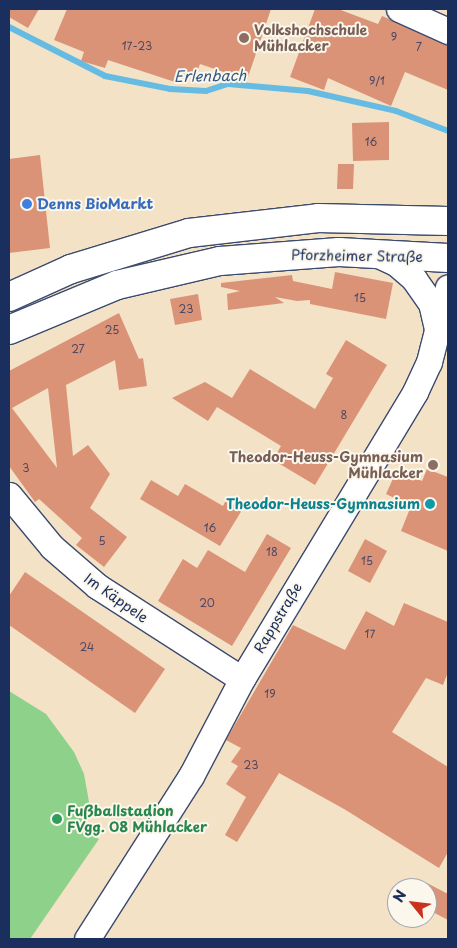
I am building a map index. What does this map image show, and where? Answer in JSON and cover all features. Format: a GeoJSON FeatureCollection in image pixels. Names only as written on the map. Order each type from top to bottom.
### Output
{"type":"FeatureCollection","features":[{"type":"Feature","properties":{"kind":"main road"},"geometry":{"type":"LineString","coordinates":[[11,294],[97,260],[189,233],[318,218],[448,221]]}},
{"type":"Feature","properties":{"kind":"main road","name":"Pforzheimer Straße"},"geometry":{"type":"LineString","coordinates":[[9,330],[117,285],[171,271],[266,255],[376,254],[448,258]]}},
{"type":"Feature","properties":{"kind":"street"},"geometry":{"type":"LineString","coordinates":[[399,9],[448,31]]}},
{"type":"Feature","properties":{"kind":"street"},"geometry":{"type":"LineString","coordinates":[[376,254],[397,264],[424,291],[431,303],[437,333]]}},
{"type":"Feature","properties":{"kind":"street","name":"Rappstraße"},"geometry":{"type":"LineString","coordinates":[[87,939],[191,776],[242,679],[415,392],[437,333],[448,287]]}},
{"type":"Feature","properties":{"kind":"street","name":"Im Käppele"},"geometry":{"type":"LineString","coordinates":[[9,495],[52,547],[97,586],[242,679]]}},
{"type":"Feature","properties":{"kind":"green space","name":"Fußballstadion FVgg. 08 Mühlacker"},"geometry":{"type":"Polygon","coordinates":[[[9,691],[46,714],[74,752],[84,774],[89,802],[86,831],[99,839],[30,939],[9,939],[9,691]]]}},
{"type":"Feature","properties":{"kind":"building"},"geometry":{"type":"Polygon","coordinates":[[[9,9],[39,9],[28,28],[9,17],[9,9]]]}},
{"type":"Feature","properties":{"kind":"building"},"geometry":{"type":"Polygon","coordinates":[[[67,9],[271,9],[247,80],[200,64],[196,75],[186,71],[181,84],[108,60],[105,68],[81,61],[84,52],[54,40],[67,9]]]}},
{"type":"Feature","properties":{"kind":"building"},"geometry":{"type":"Polygon","coordinates":[[[315,9],[338,9],[378,24],[382,16],[448,45],[448,90],[405,72],[391,106],[328,78],[324,90],[290,77],[315,9]]]}},
{"type":"Feature","properties":{"kind":"building"},"geometry":{"type":"Polygon","coordinates":[[[389,122],[389,160],[353,161],[352,123],[389,122]]]}},
{"type":"Feature","properties":{"kind":"building","name":"Denns BioMarkt"},"geometry":{"type":"Polygon","coordinates":[[[40,155],[50,248],[9,253],[9,159],[40,155]]]}},
{"type":"Feature","properties":{"kind":"building"},"geometry":{"type":"Polygon","coordinates":[[[338,164],[354,164],[353,189],[337,189],[338,164]]]}},
{"type":"Feature","properties":{"kind":"building"},"geometry":{"type":"Polygon","coordinates":[[[335,272],[393,283],[386,319],[310,304],[310,300],[297,301],[275,297],[284,303],[228,310],[227,294],[240,291],[221,287],[221,283],[292,275],[293,281],[332,289],[335,272]]]}},
{"type":"Feature","properties":{"kind":"building"},"geometry":{"type":"Polygon","coordinates":[[[198,294],[202,320],[175,325],[170,299],[198,294]]]}},
{"type":"Feature","properties":{"kind":"building"},"geometry":{"type":"Polygon","coordinates":[[[119,313],[139,359],[143,358],[147,386],[119,390],[115,360],[66,385],[73,456],[88,445],[110,474],[90,508],[127,537],[104,567],[76,545],[82,538],[39,499],[35,502],[9,466],[9,371],[119,313]],[[48,388],[12,408],[57,468],[48,388]]]}},
{"type":"Feature","properties":{"kind":"building"},"geometry":{"type":"Polygon","coordinates":[[[346,340],[387,365],[315,485],[273,460],[281,446],[217,407],[208,421],[172,398],[205,382],[232,398],[250,369],[315,409],[333,378],[326,374],[346,340]]]}},
{"type":"Feature","properties":{"kind":"building","name":"Theodor-Heuss-Gymnasium"},"geometry":{"type":"Polygon","coordinates":[[[427,469],[448,477],[448,551],[401,531],[411,506],[386,494],[397,470],[422,481],[427,469]]]}},
{"type":"Feature","properties":{"kind":"building"},"geometry":{"type":"Polygon","coordinates":[[[151,480],[178,496],[185,484],[223,506],[226,500],[242,510],[220,546],[140,499],[151,480]]]}},
{"type":"Feature","properties":{"kind":"building"},"geometry":{"type":"Polygon","coordinates":[[[267,534],[291,548],[232,646],[158,601],[183,559],[197,568],[208,550],[245,572],[267,534]]]}},
{"type":"Feature","properties":{"kind":"building"},"geometry":{"type":"Polygon","coordinates":[[[365,539],[387,551],[370,583],[348,571],[365,539]]]}},
{"type":"Feature","properties":{"kind":"building"},"geometry":{"type":"Polygon","coordinates":[[[25,572],[165,669],[135,713],[9,625],[9,596],[25,572]]]}},
{"type":"Feature","properties":{"kind":"building"},"geometry":{"type":"Polygon","coordinates":[[[404,603],[448,622],[448,672],[443,685],[426,678],[392,732],[448,767],[448,852],[439,868],[344,809],[279,773],[237,842],[225,835],[246,797],[226,784],[238,766],[231,762],[241,748],[226,740],[293,625],[345,650],[366,611],[394,626],[404,603]]]}},
{"type":"Feature","properties":{"kind":"building"},"geometry":{"type":"Polygon","coordinates":[[[437,888],[448,894],[448,920],[437,914],[437,888]]]}},
{"type":"Feature","properties":{"kind":"waterway","name":"Erlenbach"},"geometry":{"type":"LineString","coordinates":[[9,27],[105,76],[170,89],[206,91],[228,84],[308,91],[396,111],[448,131]]}},
{"type":"Feature","properties":{"kind":"place","name":"Volkshochschule Mühlacker"},"geometry":{"type":"Point","coordinates":[244,38]}},
{"type":"Feature","properties":{"kind":"place","name":"Denns BioMarkt"},"geometry":{"type":"Point","coordinates":[27,204]}},
{"type":"Feature","properties":{"kind":"place","name":"Theodor-Heuss-Gymnasium Mühlacker"},"geometry":{"type":"Point","coordinates":[433,465]}},
{"type":"Feature","properties":{"kind":"place","name":"Theodor-Heuss-Gymnasium"},"geometry":{"type":"Point","coordinates":[430,504]}},
{"type":"Feature","properties":{"kind":"place","name":"Fußballstadion FVgg. 08 Mühlacker"},"geometry":{"type":"Point","coordinates":[57,819]}}]}
